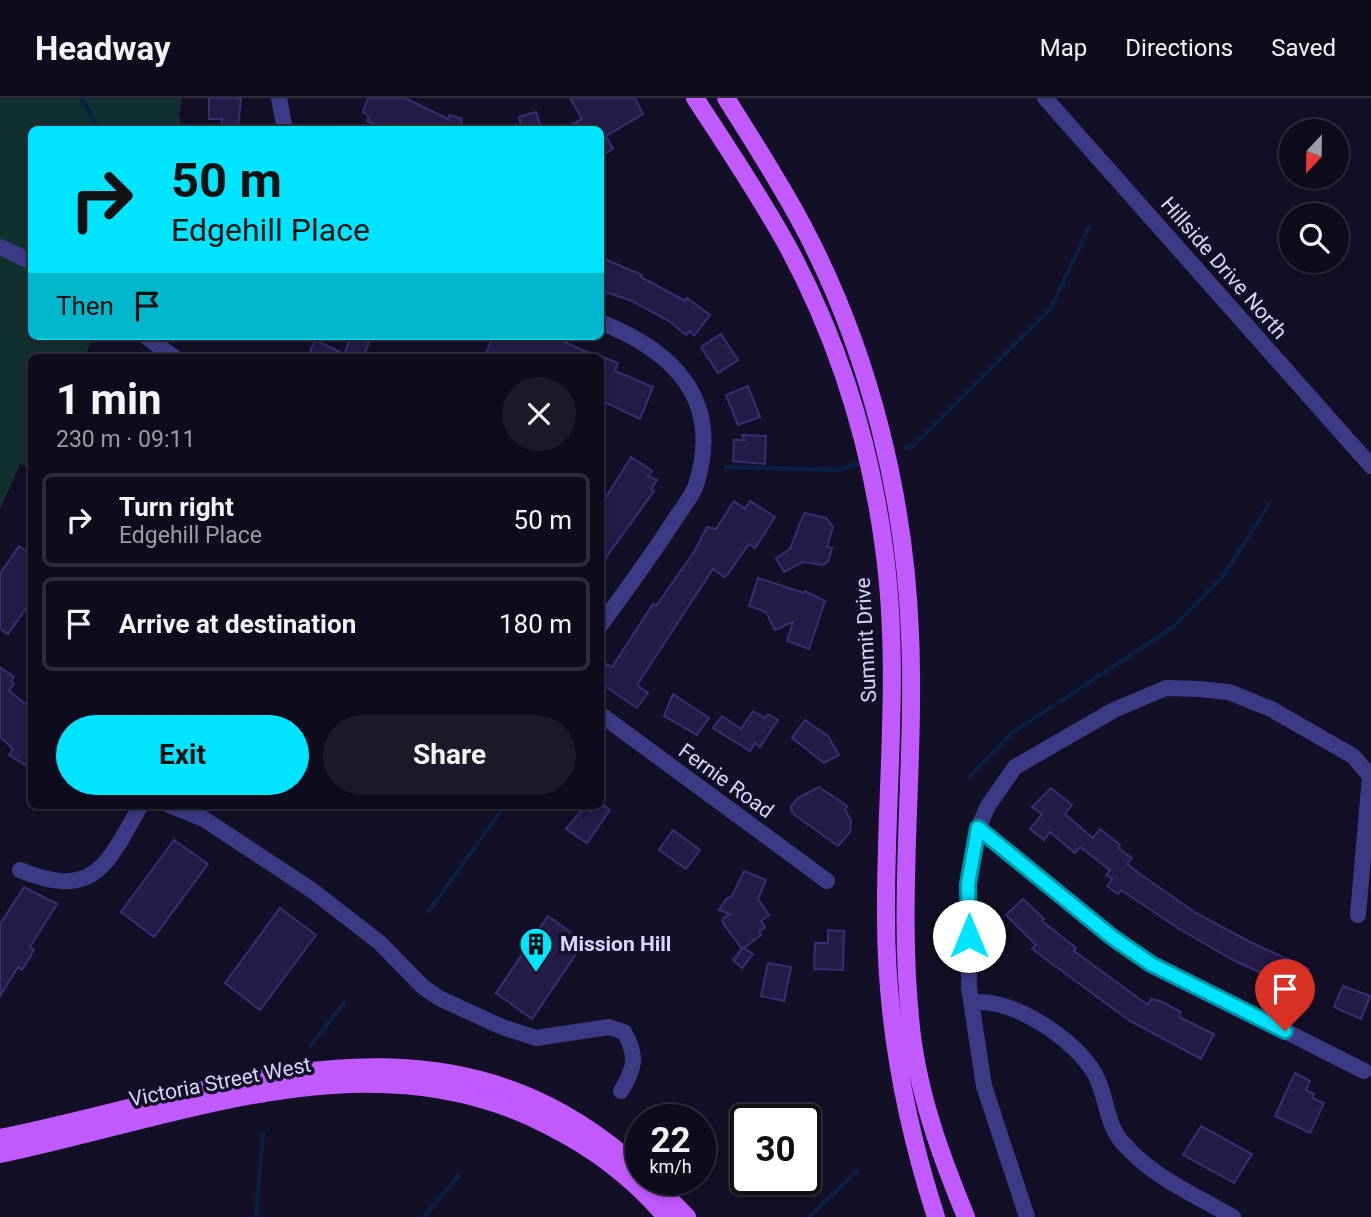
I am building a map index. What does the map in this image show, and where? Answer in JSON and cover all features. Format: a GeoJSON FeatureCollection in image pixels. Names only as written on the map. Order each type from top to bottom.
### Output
{"type":"FeatureCollection","features":[{"type":"Feature","properties":{"kind":"main road","name":"Summit Drive"},"geometry":{"type":"LineString","coordinates":[[695,98],[788,247],[824,321],[853,402],[869,461],[884,548],[892,632],[886,916],[890,1010],[905,1109],[936,1217]]}},
{"type":"Feature","properties":{"kind":"main road","name":"Summit Drive"},"geometry":{"type":"LineString","coordinates":[[726,98],[808,236],[872,397],[887,458],[903,547],[910,632],[906,920],[909,1008],[914,1047],[939,1153],[967,1217]]}},
{"type":"Feature","properties":{"kind":"main road","name":"Victoria Street West"},"geometry":{"type":"LineString","coordinates":[[0,1138],[269,1075],[316,1068],[383,1066],[450,1073],[513,1092],[574,1120],[625,1159]]}},
{"type":"Feature","properties":{"kind":"main road","name":"Victoria Street West"},"geometry":{"type":"LineString","coordinates":[[0,1154],[271,1091],[317,1084],[395,1083],[481,1097],[536,1119],[597,1154],[666,1217]]}},
{"type":"Feature","properties":{"kind":"main road"},"geometry":{"type":"LineString","coordinates":[[666,1195],[687,1217]]}},
{"type":"Feature","properties":{"kind":"street"},"geometry":{"type":"LineString","coordinates":[[279,98],[284,126]]}},
{"type":"Feature","properties":{"kind":"street","name":"Hillside Drive North"},"geometry":{"type":"LineString","coordinates":[[1045,98],[1371,466]]}},
{"type":"Feature","properties":{"kind":"street"},"geometry":{"type":"LineString","coordinates":[[0,247],[28,260]]}},
{"type":"Feature","properties":{"kind":"street"},"geometry":{"type":"LineString","coordinates":[[604,323],[660,352],[683,377],[700,410],[704,439],[696,487],[604,620]]}},
{"type":"Feature","properties":{"kind":"street"},"geometry":{"type":"LineString","coordinates":[[151,340],[170,354]]}},
{"type":"Feature","properties":{"kind":"street"},"geometry":{"type":"LineString","coordinates":[[1027,1217],[984,1086],[972,1003],[968,884],[978,828],[988,806],[1015,766],[1114,710],[1166,688],[1229,692],[1271,709],[1353,756],[1370,776],[1358,915]]}},
{"type":"Feature","properties":{"kind":"street","name":"Fernie Road"},"geometry":{"type":"LineString","coordinates":[[604,717],[827,881]]}},
{"type":"Feature","properties":{"kind":"street"},"geometry":{"type":"LineString","coordinates":[[20,870],[66,884],[87,880],[101,868],[138,809]]}},
{"type":"Feature","properties":{"kind":"street"},"geometry":{"type":"LineString","coordinates":[[180,809],[204,819],[324,899],[380,943],[423,987],[439,998],[536,1038],[609,1027],[624,1032],[634,1048],[635,1061],[621,1091]]}},
{"type":"Feature","properties":{"kind":"street"},"geometry":{"type":"LineString","coordinates":[[978,828],[1112,937],[1151,964],[1364,1071]]}},
{"type":"Feature","properties":{"kind":"street"},"geometry":{"type":"LineString","coordinates":[[972,1003],[986,1000],[1006,1006],[1041,1023],[1080,1054],[1096,1075],[1120,1141],[1147,1167],[1233,1217]]}},
{"type":"Feature","properties":{"kind":"green space"},"geometry":{"type":"Polygon","coordinates":[[[0,98],[182,98],[179,115],[181,126],[28,126],[28,340],[92,340],[87,352],[92,354],[28,354],[28,467],[20,464],[0,509],[0,98]]]}},
{"type":"Feature","properties":{"kind":"building"},"geometry":{"type":"Polygon","coordinates":[[[209,98],[241,98],[238,126],[221,126],[222,119],[209,119],[209,98]]]}},
{"type":"Feature","properties":{"kind":"building"},"geometry":{"type":"Polygon","coordinates":[[[368,98],[405,98],[448,119],[449,115],[462,119],[461,124],[465,126],[379,126],[367,121],[369,117],[363,112],[368,98]]]}},
{"type":"Feature","properties":{"kind":"building"},"geometry":{"type":"Polygon","coordinates":[[[570,98],[635,98],[643,114],[606,136],[613,149],[604,155],[604,126],[569,126],[582,119],[570,98]]]}},
{"type":"Feature","properties":{"kind":"building"},"geometry":{"type":"Polygon","coordinates":[[[536,112],[541,126],[521,126],[519,117],[536,112]]]}},
{"type":"Feature","properties":{"kind":"building"},"geometry":{"type":"Polygon","coordinates":[[[604,259],[642,275],[641,277],[685,301],[687,298],[710,315],[694,336],[690,331],[686,335],[669,321],[632,301],[604,291],[604,259]]]}},
{"type":"Feature","properties":{"kind":"building"},"geometry":{"type":"Polygon","coordinates":[[[721,334],[738,360],[718,373],[701,347],[721,334]]]}},
{"type":"Feature","properties":{"kind":"building"},"geometry":{"type":"Polygon","coordinates":[[[315,340],[344,354],[309,354],[315,340]]]}},
{"type":"Feature","properties":{"kind":"building"},"geometry":{"type":"Polygon","coordinates":[[[350,340],[369,343],[364,354],[344,354],[350,340]]]}},
{"type":"Feature","properties":{"kind":"building"},"geometry":{"type":"Polygon","coordinates":[[[491,340],[560,340],[591,354],[486,354],[491,340]]]}},
{"type":"Feature","properties":{"kind":"building"},"geometry":{"type":"Polygon","coordinates":[[[604,357],[618,363],[615,371],[653,387],[640,419],[604,402],[604,357]]]}},
{"type":"Feature","properties":{"kind":"building"},"geometry":{"type":"Polygon","coordinates":[[[748,386],[760,417],[738,425],[726,395],[748,386]]]}},
{"type":"Feature","properties":{"kind":"building"},"geometry":{"type":"Polygon","coordinates":[[[742,435],[766,436],[765,464],[733,461],[734,440],[744,440],[742,435]]]}},
{"type":"Feature","properties":{"kind":"building"},"geometry":{"type":"Polygon","coordinates":[[[631,457],[652,471],[648,476],[657,480],[651,489],[654,491],[604,560],[604,501],[631,457]]]}},
{"type":"Feature","properties":{"kind":"building"},"geometry":{"type":"Polygon","coordinates":[[[734,501],[745,509],[750,501],[775,517],[755,548],[749,544],[727,575],[724,577],[713,569],[637,685],[648,693],[637,708],[604,686],[604,668],[607,664],[612,667],[653,604],[656,606],[694,552],[707,527],[716,529],[734,501]]]}},
{"type":"Feature","properties":{"kind":"building"},"geometry":{"type":"Polygon","coordinates":[[[804,513],[826,518],[833,527],[827,547],[832,548],[828,562],[822,565],[803,562],[784,572],[776,558],[790,549],[804,513]]]}},
{"type":"Feature","properties":{"kind":"building"},"geometry":{"type":"Polygon","coordinates":[[[19,546],[28,552],[28,606],[8,634],[0,629],[0,574],[19,546]]]}},
{"type":"Feature","properties":{"kind":"building"},"geometry":{"type":"Polygon","coordinates":[[[758,578],[804,593],[805,591],[825,601],[809,649],[787,641],[793,622],[775,630],[766,612],[749,606],[758,578]]]}},
{"type":"Feature","properties":{"kind":"building"},"geometry":{"type":"Polygon","coordinates":[[[0,667],[14,677],[9,691],[28,706],[28,767],[9,755],[13,749],[0,737],[0,667]]]}},
{"type":"Feature","properties":{"kind":"building"},"geometry":{"type":"Polygon","coordinates":[[[673,694],[709,718],[697,735],[664,716],[673,694]]]}},
{"type":"Feature","properties":{"kind":"building"},"geometry":{"type":"Polygon","coordinates":[[[753,711],[765,718],[768,714],[778,720],[760,747],[755,743],[750,751],[713,728],[722,716],[741,729],[753,711]]]}},
{"type":"Feature","properties":{"kind":"building"},"geometry":{"type":"Polygon","coordinates":[[[805,720],[828,736],[839,755],[824,763],[792,738],[805,720]]]}},
{"type":"Feature","properties":{"kind":"building"},"geometry":{"type":"Polygon","coordinates":[[[819,787],[847,806],[845,810],[851,820],[850,832],[838,846],[792,813],[791,806],[798,798],[819,787]]]}},
{"type":"Feature","properties":{"kind":"building"},"geometry":{"type":"Polygon","coordinates":[[[1051,788],[1072,805],[1065,814],[1093,838],[1100,829],[1120,845],[1118,848],[1132,858],[1127,864],[1140,874],[1196,913],[1309,969],[1299,990],[1235,961],[1181,930],[1121,890],[1118,894],[1107,886],[1112,879],[1106,875],[1110,870],[1080,847],[1075,853],[1050,832],[1044,840],[1030,829],[1042,814],[1032,807],[1051,788]]]}},
{"type":"Feature","properties":{"kind":"building"},"geometry":{"type":"Polygon","coordinates":[[[604,806],[610,810],[587,843],[566,829],[582,809],[591,812],[594,809],[604,809],[604,806]]]}},
{"type":"Feature","properties":{"kind":"building"},"geometry":{"type":"Polygon","coordinates":[[[673,830],[700,850],[686,869],[659,850],[673,830]]]}},
{"type":"Feature","properties":{"kind":"building"},"geometry":{"type":"Polygon","coordinates":[[[174,840],[208,864],[154,937],[121,912],[174,840]]]}},
{"type":"Feature","properties":{"kind":"building"},"geometry":{"type":"Polygon","coordinates":[[[744,871],[766,880],[758,899],[769,915],[761,921],[765,927],[759,932],[761,935],[744,948],[753,954],[742,968],[733,960],[742,949],[722,919],[730,914],[719,910],[726,899],[732,896],[744,871]]]}},
{"type":"Feature","properties":{"kind":"building"},"geometry":{"type":"Polygon","coordinates":[[[24,887],[57,904],[30,947],[34,950],[22,970],[18,967],[0,996],[0,924],[24,887]]]}},
{"type":"Feature","properties":{"kind":"building"},"geometry":{"type":"Polygon","coordinates":[[[1023,899],[1044,919],[1042,921],[1076,948],[1074,951],[1148,1005],[1151,999],[1160,1001],[1181,1012],[1179,1017],[1214,1034],[1201,1059],[1130,1021],[1032,949],[1036,945],[1006,915],[1023,899]]]}},
{"type":"Feature","properties":{"kind":"building"},"geometry":{"type":"Polygon","coordinates":[[[280,908],[316,935],[260,1010],[225,983],[280,908]]]}},
{"type":"Feature","properties":{"kind":"building","name":"Mission Hill"},"geometry":{"type":"Polygon","coordinates":[[[548,916],[584,942],[532,1019],[496,993],[548,916]]]}},
{"type":"Feature","properties":{"kind":"building"},"geometry":{"type":"Polygon","coordinates":[[[828,930],[844,931],[843,970],[814,969],[815,943],[828,943],[828,930]]]}},
{"type":"Feature","properties":{"kind":"building"},"geometry":{"type":"Polygon","coordinates":[[[768,963],[791,967],[784,1001],[761,996],[768,963]]]}},
{"type":"Feature","properties":{"kind":"building"},"geometry":{"type":"Polygon","coordinates":[[[1343,986],[1370,996],[1361,1019],[1334,1007],[1343,986]]]}},
{"type":"Feature","properties":{"kind":"building"},"geometry":{"type":"Polygon","coordinates":[[[1295,1073],[1310,1081],[1306,1090],[1314,1094],[1312,1098],[1324,1103],[1310,1133],[1275,1116],[1295,1073]]]}},
{"type":"Feature","properties":{"kind":"building"},"geometry":{"type":"Polygon","coordinates":[[[1201,1126],[1252,1154],[1234,1183],[1183,1155],[1201,1126]]]}},
{"type":"Feature","properties":{"kind":"waterway"},"geometry":{"type":"LineString","coordinates":[[82,98],[97,126]]}},
{"type":"Feature","properties":{"kind":"waterway"},"geometry":{"type":"LineString","coordinates":[[906,448],[914,445],[1051,308],[1089,227]]}},
{"type":"Feature","properties":{"kind":"waterway"},"geometry":{"type":"LineString","coordinates":[[726,467],[839,470],[857,464]]}},
{"type":"Feature","properties":{"kind":"waterway"},"geometry":{"type":"LineString","coordinates":[[969,777],[1012,733],[1173,627],[1224,575],[1269,504]]}},
{"type":"Feature","properties":{"kind":"waterway"},"geometry":{"type":"LineString","coordinates":[[429,911],[502,809]]}},
{"type":"Feature","properties":{"kind":"waterway"},"geometry":{"type":"LineString","coordinates":[[311,1045],[344,1003]]}},
{"type":"Feature","properties":{"kind":"waterway"},"geometry":{"type":"LineString","coordinates":[[256,1217],[263,1133]]}},
{"type":"Feature","properties":{"kind":"waterway"},"geometry":{"type":"LineString","coordinates":[[809,1217],[857,1171]]}},
{"type":"Feature","properties":{"kind":"waterway"},"geometry":{"type":"LineString","coordinates":[[424,1217],[459,1175]]}},
{"type":"Feature","properties":{"kind":"place","name":"Mission Hill"},"geometry":{"type":"Point","coordinates":[536,974]}},
{"type":"Feature","properties":{"kind":"route"},"geometry":{"type":"LineString","coordinates":[[969,936],[968,884],[978,828],[1112,937],[1151,964],[1285,1031]]}}]}
